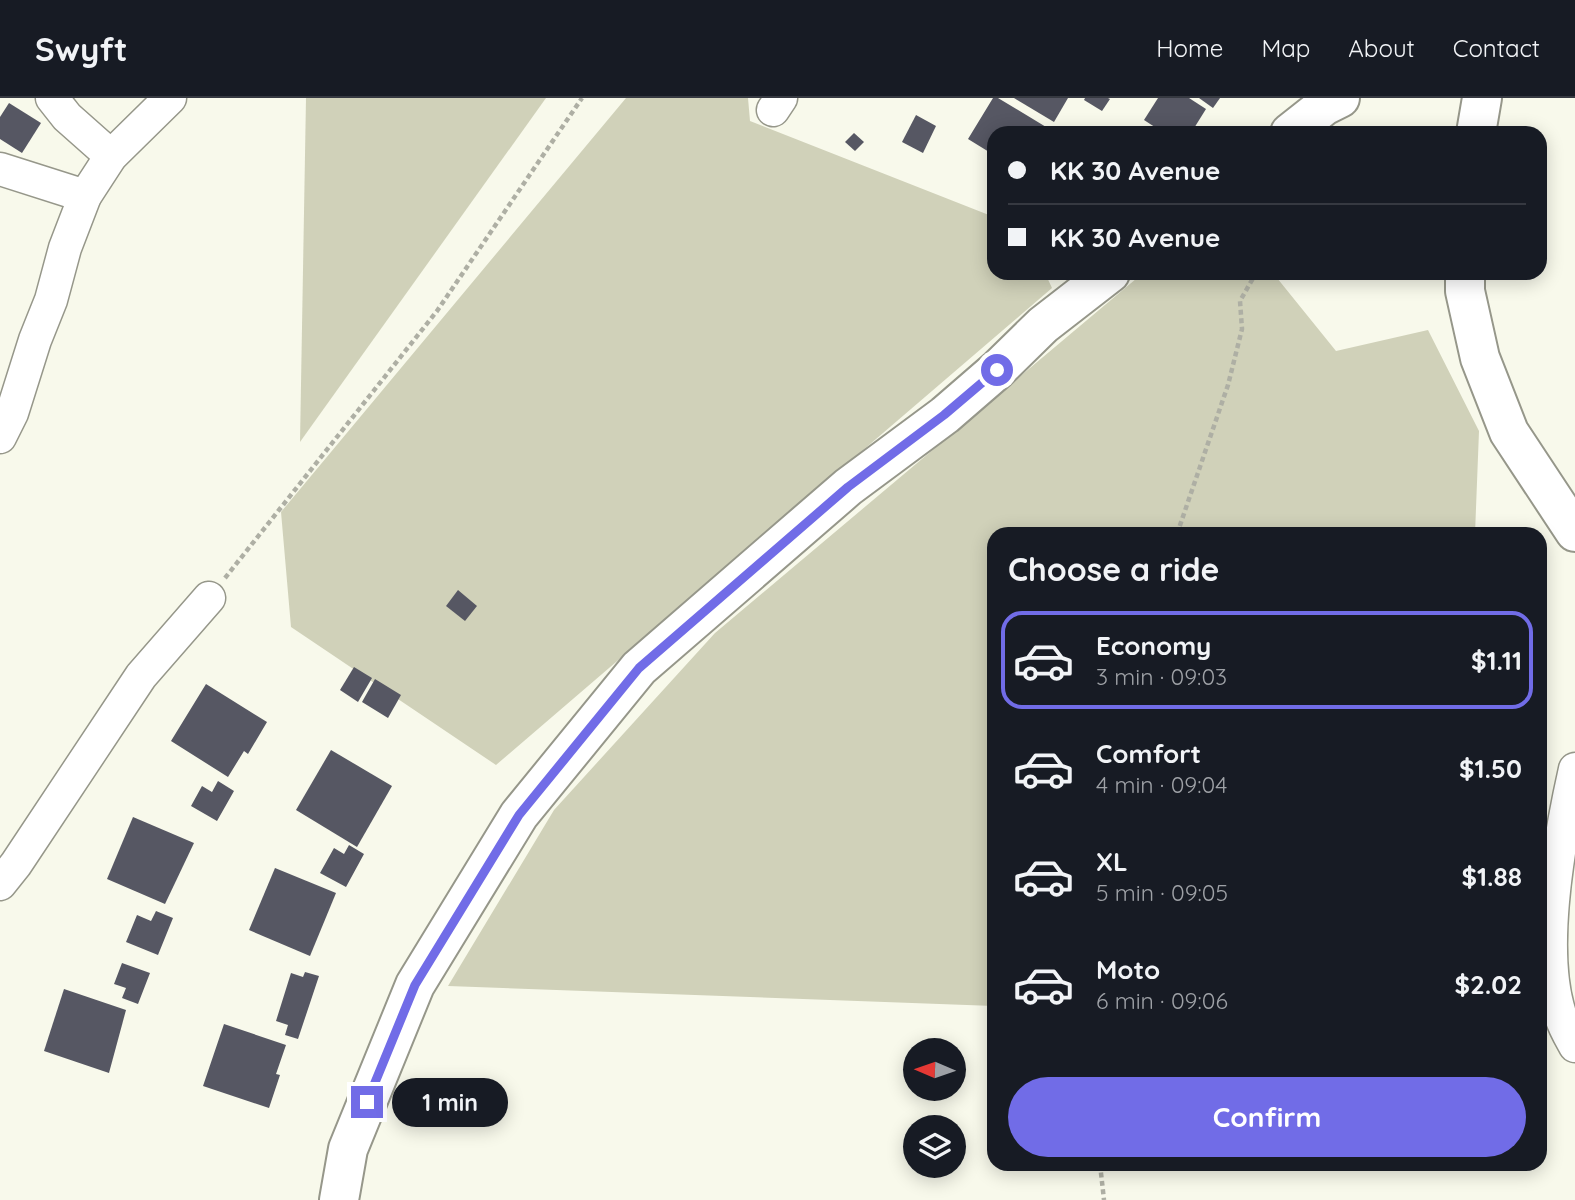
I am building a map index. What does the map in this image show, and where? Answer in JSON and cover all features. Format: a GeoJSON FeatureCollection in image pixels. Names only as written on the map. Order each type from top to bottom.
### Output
{"type":"FeatureCollection","features":[{"type":"Feature","properties":{"kind":"main road"},"geometry":{"type":"LineString","coordinates":[[1299,126],[1324,106],[1340,98]]}},
{"type":"Feature","properties":{"kind":"main road"},"geometry":{"type":"LineString","coordinates":[[1477,126],[1482,98]]}},
{"type":"Feature","properties":{"kind":"main road"},"geometry":{"type":"LineString","coordinates":[[340,1200],[348,1149],[415,985],[519,815],[639,668],[848,487],[944,415],[1043,326],[1101,280]]}},
{"type":"Feature","properties":{"kind":"main road"},"geometry":{"type":"LineString","coordinates":[[1465,280],[1480,358],[1509,432],[1575,532]]}},
{"type":"Feature","properties":{"kind":"street"},"geometry":{"type":"LineString","coordinates":[[52,98],[67,117],[111,156]]}},
{"type":"Feature","properties":{"kind":"street"},"geometry":{"type":"LineString","coordinates":[[0,437],[12,413],[34,340],[51,300],[65,248],[85,196],[111,156],[170,98]]}},
{"type":"Feature","properties":{"kind":"street"},"geometry":{"type":"LineString","coordinates":[[0,169],[85,196]]}},
{"type":"Feature","properties":{"kind":"street"},"geometry":{"type":"LineString","coordinates":[[0,884],[141,676],[209,598]]}},
{"type":"Feature","properties":{"kind":"street"},"geometry":{"type":"LineString","coordinates":[[1575,769],[1552,917],[1551,968],[1561,1017],[1575,1046]]}},
{"type":"Feature","properties":{"kind":"path"},"geometry":{"type":"LineString","coordinates":[[209,598],[437,312],[582,98]]}},
{"type":"Feature","properties":{"kind":"path"},"geometry":{"type":"LineString","coordinates":[[1179,527],[1228,385],[1242,329],[1240,302],[1251,280]]}},
{"type":"Feature","properties":{"kind":"path"},"geometry":{"type":"LineString","coordinates":[[1101,1171],[1104,1200]]}},
{"type":"Feature","properties":{"kind":"green space"},"geometry":{"type":"Polygon","coordinates":[[[306,98],[546,98],[300,442],[306,98]]]}},
{"type":"Feature","properties":{"kind":"green space"},"geometry":{"type":"Polygon","coordinates":[[[626,98],[748,98],[750,121],[987,214],[987,280],[1048,280],[1052,288],[496,765],[291,627],[281,512],[626,98]]]}},
{"type":"Feature","properties":{"kind":"green space"},"geometry":{"type":"Polygon","coordinates":[[[1135,280],[1279,280],[1336,351],[1428,330],[1479,431],[1475,527],[987,527],[987,1006],[448,986],[554,810],[715,633],[1135,280]]]}},
{"type":"Feature","properties":{"kind":"building"},"geometry":{"type":"Polygon","coordinates":[[[993,98],[998,98],[1044,126],[987,126],[987,151],[968,139],[993,98]]]}},
{"type":"Feature","properties":{"kind":"building"},"geometry":{"type":"Polygon","coordinates":[[[1014,98],[1068,98],[1054,122],[1014,98]]]}},
{"type":"Feature","properties":{"kind":"building"},"geometry":{"type":"Polygon","coordinates":[[[1158,98],[1189,98],[1206,109],[1195,126],[1153,126],[1144,120],[1158,98]]]}},
{"type":"Feature","properties":{"kind":"building"},"geometry":{"type":"Polygon","coordinates":[[[1199,98],[1220,98],[1213,108],[1199,98]]]}},
{"type":"Feature","properties":{"kind":"building"},"geometry":{"type":"Polygon","coordinates":[[[1110,99],[1102,111],[1084,100],[1110,99]]]}},
{"type":"Feature","properties":{"kind":"building"},"geometry":{"type":"Polygon","coordinates":[[[9,103],[41,123],[22,153],[0,139],[0,117],[9,103]]]}},
{"type":"Feature","properties":{"kind":"building"},"geometry":{"type":"Polygon","coordinates":[[[916,115],[936,126],[923,153],[902,142],[916,115]]]}},
{"type":"Feature","properties":{"kind":"building"},"geometry":{"type":"Polygon","coordinates":[[[854,133],[864,142],[855,151],[845,142],[854,133]]]}},
{"type":"Feature","properties":{"kind":"building"},"geometry":{"type":"Polygon","coordinates":[[[458,590],[477,606],[465,621],[446,606],[458,590]]]}},
{"type":"Feature","properties":{"kind":"building"},"geometry":{"type":"Polygon","coordinates":[[[354,667],[372,678],[358,702],[340,690],[354,667]]]}},
{"type":"Feature","properties":{"kind":"building"},"geometry":{"type":"Polygon","coordinates":[[[375,679],[401,695],[388,718],[362,702],[375,679]]]}},
{"type":"Feature","properties":{"kind":"building"},"geometry":{"type":"Polygon","coordinates":[[[206,684],[267,722],[248,754],[244,751],[228,777],[171,741],[206,684]]]}},
{"type":"Feature","properties":{"kind":"building"},"geometry":{"type":"Polygon","coordinates":[[[331,750],[392,786],[357,847],[296,810],[331,750]]]}},
{"type":"Feature","properties":{"kind":"building"},"geometry":{"type":"Polygon","coordinates":[[[218,781],[234,791],[217,821],[191,806],[202,786],[212,792],[218,781]]]}},
{"type":"Feature","properties":{"kind":"building"},"geometry":{"type":"Polygon","coordinates":[[[133,817],[194,843],[165,904],[107,879],[133,817]]]}},
{"type":"Feature","properties":{"kind":"building"},"geometry":{"type":"Polygon","coordinates":[[[349,845],[364,854],[346,887],[320,873],[334,848],[344,854],[349,845]]]}},
{"type":"Feature","properties":{"kind":"building"},"geometry":{"type":"Polygon","coordinates":[[[275,868],[336,893],[310,956],[249,930],[275,868]]]}},
{"type":"Feature","properties":{"kind":"building"},"geometry":{"type":"Polygon","coordinates":[[[156,911],[173,918],[158,955],[126,942],[137,915],[151,921],[156,911]]]}},
{"type":"Feature","properties":{"kind":"building"},"geometry":{"type":"Polygon","coordinates":[[[122,963],[150,973],[138,1004],[122,998],[126,988],[114,984],[122,963]]]}},
{"type":"Feature","properties":{"kind":"building"},"geometry":{"type":"Polygon","coordinates":[[[305,972],[319,976],[298,1039],[285,1035],[288,1025],[276,1021],[291,973],[303,977],[305,972]]]}},
{"type":"Feature","properties":{"kind":"building"},"geometry":{"type":"Polygon","coordinates":[[[64,989],[126,1010],[109,1073],[44,1051],[64,989]]]}},
{"type":"Feature","properties":{"kind":"building"},"geometry":{"type":"Polygon","coordinates":[[[224,1024],[286,1045],[269,1108],[203,1086],[224,1024]]]}},
{"type":"Feature","properties":{"kind":"route"},"geometry":{"type":"LineString","coordinates":[[367,1102],[415,985],[519,815],[639,668],[848,487],[944,415],[997,370]]}}]}
